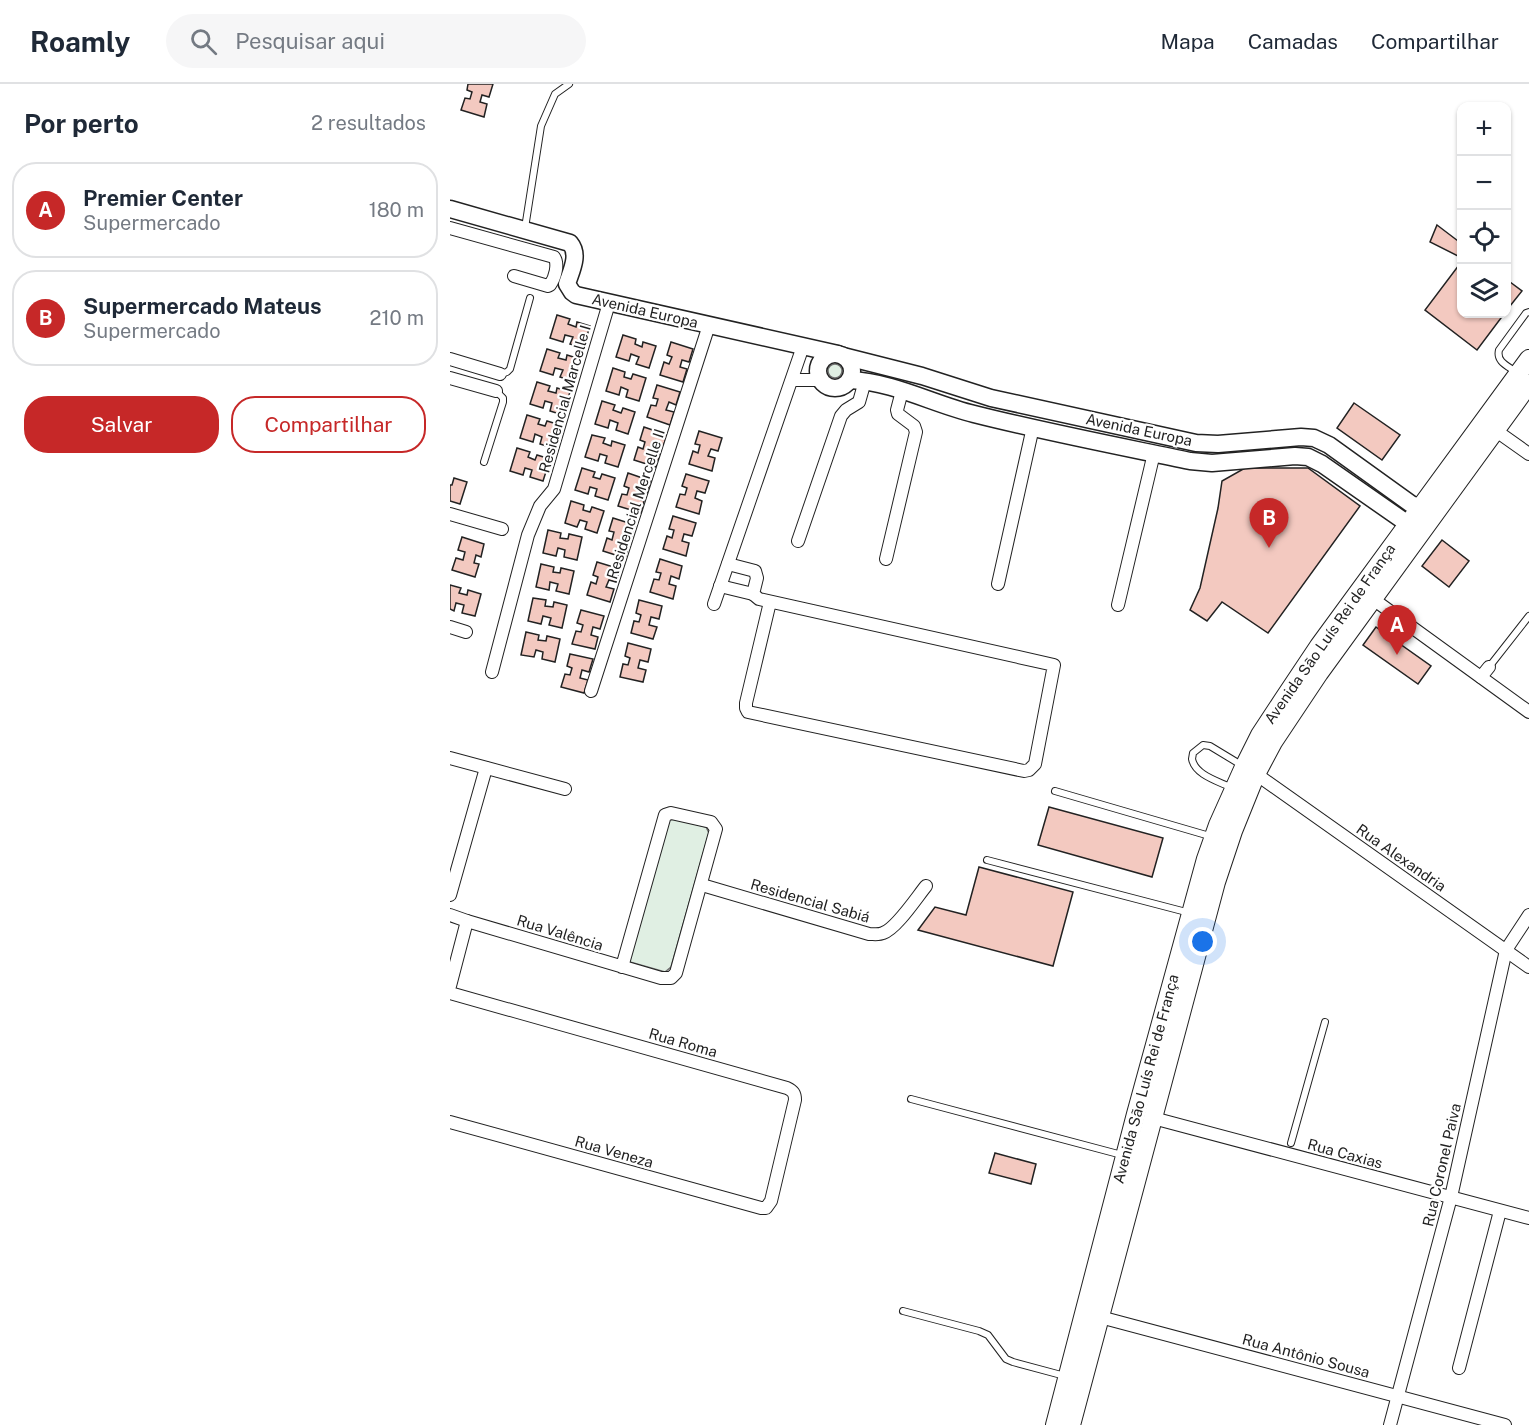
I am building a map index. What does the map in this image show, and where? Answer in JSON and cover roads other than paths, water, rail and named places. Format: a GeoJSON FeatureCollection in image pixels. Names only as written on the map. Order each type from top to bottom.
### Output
{"type":"FeatureCollection","features":[{"type":"Feature","properties":{"kind":"main road","name":"Avenida São Luís Rei de França"},"geometry":{"type":"LineString","coordinates":[[1071,1425],[1216,882],[1260,735],[1289,690],[1416,526],[1495,430],[1525,372]]}},
{"type":"Feature","properties":{"kind":"main road","name":"Avenida São Luís Rei de França"},"geometry":{"type":"LineString","coordinates":[[1055,1425],[1206,859],[1234,789],[1273,742],[1373,599],[1416,526],[1422,505],[1525,372]]}},
{"type":"Feature","properties":{"kind":"street","name":"Avenida Europa"},"geometry":{"type":"LineString","coordinates":[[450,209],[570,243],[576,257],[567,284],[576,295],[786,343],[804,350],[840,355],[922,376],[991,398],[1196,443],[1218,444],[1301,437],[1319,440],[1411,504],[1422,505]]}},
{"type":"Feature","properties":{"kind":"street"},"geometry":{"type":"LineString","coordinates":[[450,228],[557,259],[548,286],[513,276]]}},
{"type":"Feature","properties":{"kind":"street","name":"Residencial Marcelle I"},"geometry":{"type":"LineString","coordinates":[[492,672],[528,535],[540,506],[554,489],[609,303]]}},
{"type":"Feature","properties":{"kind":"street","name":"Residencial Mercelle II"},"geometry":{"type":"LineString","coordinates":[[591,691],[709,325]]}},
{"type":"Feature","properties":{"kind":"street","name":"Avenida Europa"},"geometry":{"type":"LineString","coordinates":[[804,350],[830,387],[836,388],[858,380],[902,391],[976,415],[1200,463],[1302,456],[1318,461],[1416,526]]}},
{"type":"Feature","properties":{"kind":"street"},"geometry":{"type":"LineString","coordinates":[[714,604],[804,350]]}},
{"type":"Feature","properties":{"kind":"street"},"geometry":{"type":"LineString","coordinates":[[792,380],[820,373],[826,357],[840,355],[851,364],[858,380],[859,402],[841,416],[798,541]]}},
{"type":"Feature","properties":{"kind":"street"},"geometry":{"type":"LineString","coordinates":[[450,359],[500,374]]}},
{"type":"Feature","properties":{"kind":"street"},"geometry":{"type":"LineString","coordinates":[[450,378],[496,391]]}},
{"type":"Feature","properties":{"kind":"street"},"geometry":{"type":"LineString","coordinates":[[886,559],[916,432],[914,426],[898,414],[902,391]]}},
{"type":"Feature","properties":{"kind":"street"},"geometry":{"type":"LineString","coordinates":[[998,584],[1034,427]]}},
{"type":"Feature","properties":{"kind":"street"},"geometry":{"type":"LineString","coordinates":[[1495,430],[1529,454]]}},
{"type":"Feature","properties":{"kind":"street"},"geometry":{"type":"LineString","coordinates":[[1269,440],[1272,458]]}},
{"type":"Feature","properties":{"kind":"street"},"geometry":{"type":"LineString","coordinates":[[1118,605],[1154,453]]}},
{"type":"Feature","properties":{"kind":"street"},"geometry":{"type":"LineString","coordinates":[[450,514],[502,529]]}},
{"type":"Feature","properties":{"kind":"street"},"geometry":{"type":"LineString","coordinates":[[728,564],[755,571],[757,578],[753,594]]}},
{"type":"Feature","properties":{"kind":"street"},"geometry":{"type":"LineString","coordinates":[[720,586],[753,594],[759,599],[770,602],[1054,665],[1035,764],[1029,770],[1024,771],[748,712],[746,703],[770,602]]}},
{"type":"Feature","properties":{"kind":"street"},"geometry":{"type":"LineString","coordinates":[[1373,599],[1485,672],[1529,712]]}},
{"type":"Feature","properties":{"kind":"street"},"geometry":{"type":"LineString","coordinates":[[450,627],[466,632]]}},
{"type":"Feature","properties":{"kind":"street"},"geometry":{"type":"LineString","coordinates":[[450,758],[564,789]]}},
{"type":"Feature","properties":{"kind":"street"},"geometry":{"type":"LineString","coordinates":[[450,895],[486,768]]}},
{"type":"Feature","properties":{"kind":"street","name":"Rua Alexandria"},"geometry":{"type":"LineString","coordinates":[[1250,770],[1529,967]]}},
{"type":"Feature","properties":{"kind":"street"},"geometry":{"type":"LineString","coordinates":[[622,967],[665,815],[670,813],[711,822],[715,825],[716,830],[702,885]]}},
{"type":"Feature","properties":{"kind":"street","name":"Residencial Sabiá"},"geometry":{"type":"LineString","coordinates":[[702,885],[869,934],[881,934],[889,930],[926,886]]}},
{"type":"Feature","properties":{"kind":"street","name":"Rua Valência"},"geometry":{"type":"LineString","coordinates":[[450,915],[622,967],[661,978],[671,978],[676,973],[702,885]]}},
{"type":"Feature","properties":{"kind":"street","name":"Rua Coronel Paiva"},"geometry":{"type":"LineString","coordinates":[[1390,1425],[1451,1197],[1506,950],[1529,915]]}},
{"type":"Feature","properties":{"kind":"street"},"geometry":{"type":"LineString","coordinates":[[450,986],[467,921]]}},
{"type":"Feature","properties":{"kind":"street","name":"Rua Roma"},"geometry":{"type":"LineString","coordinates":[[450,993],[792,1090],[795,1100],[771,1201],[768,1205]]}},
{"type":"Feature","properties":{"kind":"street","name":"Rua Caxias"},"geometry":{"type":"LineString","coordinates":[[1153,1118],[1289,1149],[1529,1218]]}},
{"type":"Feature","properties":{"kind":"street","name":"Rua Veneza"},"geometry":{"type":"LineString","coordinates":[[450,1122],[761,1208],[766,1208],[768,1205]]}},
{"type":"Feature","properties":{"kind":"street"},"geometry":{"type":"LineString","coordinates":[[1459,1368],[1500,1210]]}},
{"type":"Feature","properties":{"kind":"street","name":"Rua Antônio Sousa"},"geometry":{"type":"LineString","coordinates":[[1100,1317],[1505,1425]]}},
{"type":"Feature","properties":{"kind":"lane"},"geometry":{"type":"LineString","coordinates":[[524,231],[541,126],[555,94],[569,84]]}},
{"type":"Feature","properties":{"kind":"lane"},"geometry":{"type":"LineString","coordinates":[[500,374],[507,372],[511,366],[530,298]]}},
{"type":"Feature","properties":{"kind":"lane"},"geometry":{"type":"LineString","coordinates":[[1525,372],[1500,361],[1498,355],[1499,350],[1529,312]]}},
{"type":"Feature","properties":{"kind":"lane"},"geometry":{"type":"LineString","coordinates":[[484,462],[503,402],[503,398],[496,391]]}},
{"type":"Feature","properties":{"kind":"lane"},"geometry":{"type":"LineString","coordinates":[[1485,672],[1529,616]]}},
{"type":"Feature","properties":{"kind":"lane"},"geometry":{"type":"LineString","coordinates":[[1234,789],[1196,768],[1192,759],[1193,753],[1203,745],[1210,746],[1250,770]]}},
{"type":"Feature","properties":{"kind":"lane"},"geometry":{"type":"LineString","coordinates":[[1055,791],[1214,837]]}},
{"type":"Feature","properties":{"kind":"lane"},"geometry":{"type":"LineString","coordinates":[[987,860],[1191,913]]}},
{"type":"Feature","properties":{"kind":"lane"},"geometry":{"type":"LineString","coordinates":[[1289,1149],[1325,1022]]}},
{"type":"Feature","properties":{"kind":"lane"},"geometry":{"type":"LineString","coordinates":[[911,1100],[1126,1156]]}},
{"type":"Feature","properties":{"kind":"lane"},"geometry":{"type":"LineString","coordinates":[[903,1311],[979,1331],[988,1335],[1006,1359],[1068,1377]]}},
{"type":"Feature","properties":{"kind":"place","name":"Supermercado Mateus"},"geometry":{"type":"Point","coordinates":[1269,548]}},
{"type":"Feature","properties":{"kind":"place","name":"Premier Center"},"geometry":{"type":"Point","coordinates":[1397,655]}}]}
